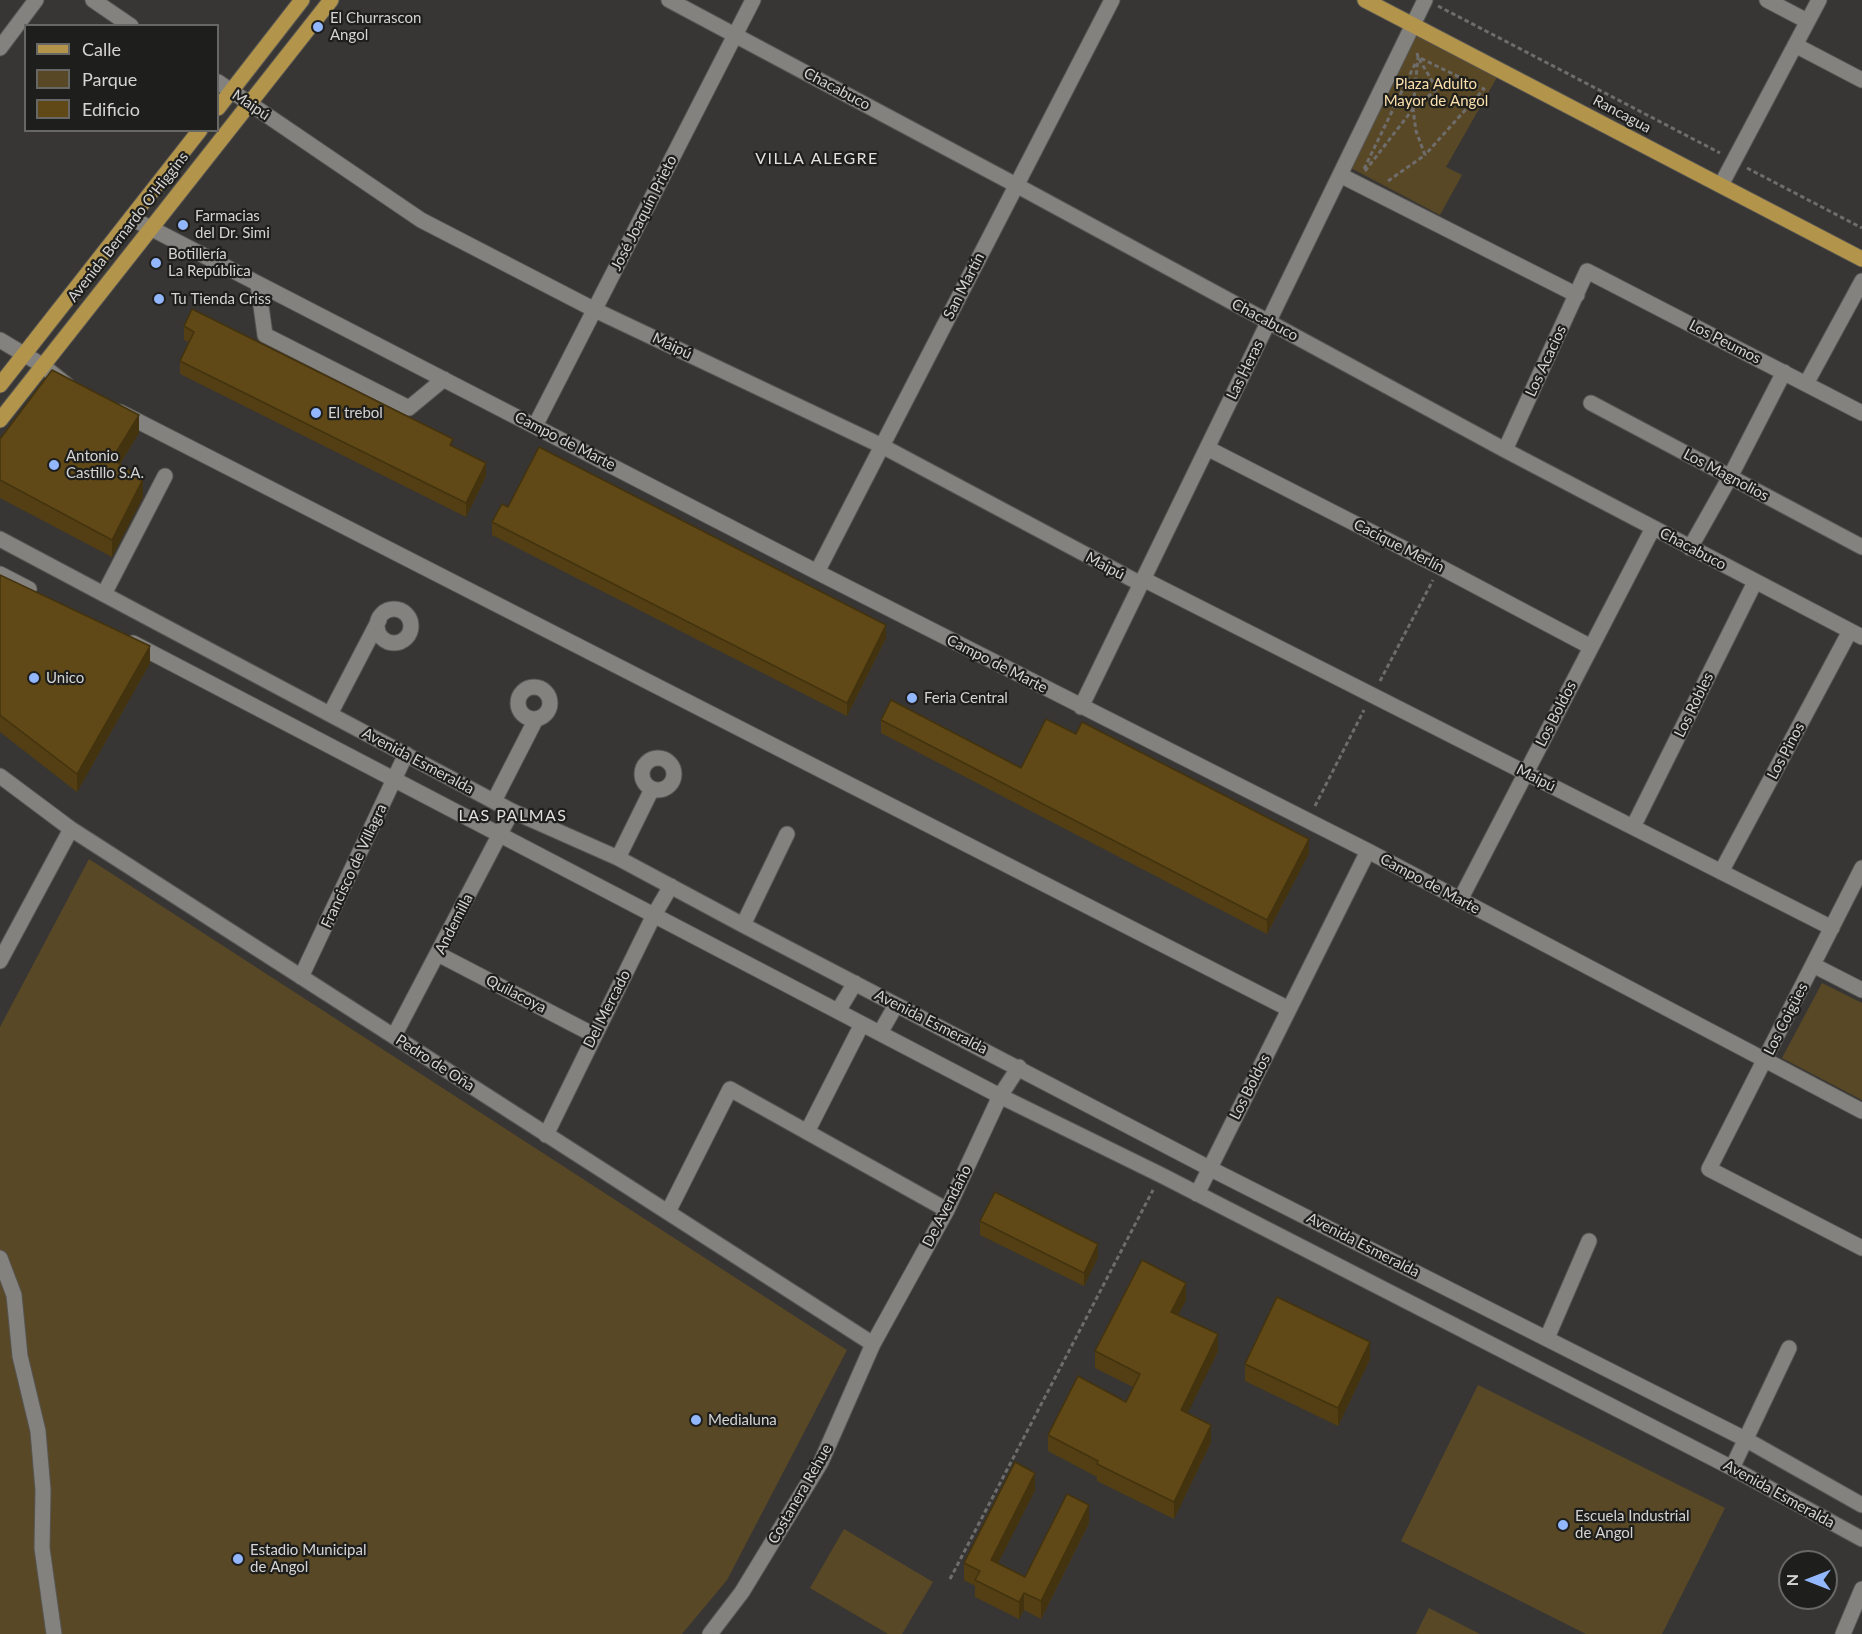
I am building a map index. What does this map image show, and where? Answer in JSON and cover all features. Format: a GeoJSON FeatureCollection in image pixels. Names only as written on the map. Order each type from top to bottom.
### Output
{"type":"FeatureCollection","features":[{"type":"Feature","properties":{"kind":"main road"},"geometry":{"type":"LineString","coordinates":[[219,104],[224,87],[302,0]]}},
{"type":"Feature","properties":{"kind":"main road","name":"Avenida Bernardo O'Higgins"},"geometry":{"type":"LineString","coordinates":[[0,420],[149,228],[331,0]]}},
{"type":"Feature","properties":{"kind":"main road","name":"Rancagua"},"geometry":{"type":"LineString","coordinates":[[1365,0],[1862,259]]}},
{"type":"Feature","properties":{"kind":"main road","name":"Avenida Bernardo O'Higgins"},"geometry":{"type":"LineString","coordinates":[[0,385],[198,132]]}},
{"type":"Feature","properties":{"kind":"street"},"geometry":{"type":"LineString","coordinates":[[0,48],[36,0]]}},
{"type":"Feature","properties":{"kind":"street"},"geometry":{"type":"LineString","coordinates":[[93,0],[128,24]]}},
{"type":"Feature","properties":{"kind":"street","name":"Chacabuco"},"geometry":{"type":"LineString","coordinates":[[669,0],[1505,450],[1856,634]]}},
{"type":"Feature","properties":{"kind":"street","name":"José Joaquín Prieto"},"geometry":{"type":"LineString","coordinates":[[535,426],[753,0]]}},
{"type":"Feature","properties":{"kind":"street","name":"San Martín"},"geometry":{"type":"LineString","coordinates":[[817,572],[1112,0]]}},
{"type":"Feature","properties":{"kind":"street"},"geometry":{"type":"LineString","coordinates":[[1767,0],[1808,21]]}},
{"type":"Feature","properties":{"kind":"street"},"geometry":{"type":"LineString","coordinates":[[1721,185],[1819,0]]}},
{"type":"Feature","properties":{"kind":"street","name":"Las Heras"},"geometry":{"type":"LineString","coordinates":[[1081,707],[1413,25],[1431,3]]}},
{"type":"Feature","properties":{"kind":"street"},"geometry":{"type":"LineString","coordinates":[[1795,45],[1862,80]]}},
{"type":"Feature","properties":{"kind":"street","name":"Maipú"},"geometry":{"type":"LineString","coordinates":[[224,87],[421,220],[594,310],[882,446],[1142,582],[1832,928]]}},
{"type":"Feature","properties":{"kind":"street"},"geometry":{"type":"LineString","coordinates":[[1340,175],[1577,295]]}},
{"type":"Feature","properties":{"kind":"street","name":"Campo de Marte"},"geometry":{"type":"LineString","coordinates":[[131,218],[817,572],[1368,851],[1862,1111]]}},
{"type":"Feature","properties":{"kind":"street","name":"Los Acacios"},"geometry":{"type":"LineString","coordinates":[[1505,450],[1587,271]]}},
{"type":"Feature","properties":{"kind":"street","name":"Los Peumos"},"geometry":{"type":"LineString","coordinates":[[1587,271],[1862,412]]}},
{"type":"Feature","properties":{"kind":"street"},"geometry":{"type":"LineString","coordinates":[[1806,384],[1862,281]]}},
{"type":"Feature","properties":{"kind":"street"},"geometry":{"type":"LineString","coordinates":[[258,284],[265,335],[410,408],[444,379]]}},
{"type":"Feature","properties":{"kind":"street"},"geometry":{"type":"LineString","coordinates":[[0,340],[42,365],[61,382],[82,393]]}},
{"type":"Feature","properties":{"kind":"street"},"geometry":{"type":"LineString","coordinates":[[1690,548],[1730,477],[1784,372]]}},
{"type":"Feature","properties":{"kind":"street"},"geometry":{"type":"LineString","coordinates":[[103,404],[1289,1009]]}},
{"type":"Feature","properties":{"kind":"street","name":"Los Magnolios"},"geometry":{"type":"LineString","coordinates":[[1591,404],[1862,547]]}},
{"type":"Feature","properties":{"kind":"street","name":"Cacique Merlín"},"geometry":{"type":"LineString","coordinates":[[1207,448],[1591,647]]}},
{"type":"Feature","properties":{"kind":"street"},"geometry":{"type":"LineString","coordinates":[[104,594],[165,476]]}},
{"type":"Feature","properties":{"kind":"street","name":"Los Boldos"},"geometry":{"type":"LineString","coordinates":[[1460,900],[1653,528]]}},
{"type":"Feature","properties":{"kind":"street","name":"Avenida Esmeralda"},"geometry":{"type":"LineString","coordinates":[[0,539],[512,811],[618,858],[742,925],[1209,1167],[1745,1439],[1862,1505]]}},
{"type":"Feature","properties":{"kind":"street"},"geometry":{"type":"LineString","coordinates":[[0,574],[42,596]]}},
{"type":"Feature","properties":{"kind":"street","name":"Los Robles"},"geometry":{"type":"LineString","coordinates":[[1634,827],[1755,582]]}},
{"type":"Feature","properties":{"kind":"street"},"geometry":{"type":"LineString","coordinates":[[330,714],[379,620]]}},
{"type":"Feature","properties":{"kind":"street","name":"Los Pinos"},"geometry":{"type":"LineString","coordinates":[[1721,872],[1856,634]]}},
{"type":"Feature","properties":{"kind":"street","name":"Avenida Esmeralda"},"geometry":{"type":"LineString","coordinates":[[124,639],[1000,1096],[1161,1175],[1732,1468],[1862,1539]]}},
{"type":"Feature","properties":{"kind":"street"},"geometry":{"type":"LineString","coordinates":[[494,801],[536,720]]}},
{"type":"Feature","properties":{"kind":"street","name":"Francisco de Villagra"},"geometry":{"type":"LineString","coordinates":[[301,977],[406,754]]}},
{"type":"Feature","properties":{"kind":"street","name":"Pedro de Oña"},"geometry":{"type":"LineString","coordinates":[[0,776],[71,829],[873,1344]]}},
{"type":"Feature","properties":{"kind":"street"},"geometry":{"type":"LineString","coordinates":[[618,858],[652,789]]}},
{"type":"Feature","properties":{"kind":"street","name":"Andemilla"},"geometry":{"type":"LineString","coordinates":[[394,1036],[512,811]]}},
{"type":"Feature","properties":{"kind":"street"},"geometry":{"type":"LineString","coordinates":[[0,961],[71,829]]}},
{"type":"Feature","properties":{"kind":"street"},"geometry":{"type":"LineString","coordinates":[[742,925],[787,834]]}},
{"type":"Feature","properties":{"kind":"street","name":"Los Boldos"},"geometry":{"type":"LineString","coordinates":[[1197,1194],[1368,851]]}},
{"type":"Feature","properties":{"kind":"street","name":"Los Coigües"},"geometry":{"type":"LineString","coordinates":[[1862,868],[1708,1169],[1862,1248]]}},
{"type":"Feature","properties":{"kind":"street","name":"Del Mercado"},"geometry":{"type":"LineString","coordinates":[[546,1135],[654,915],[671,886]]}},
{"type":"Feature","properties":{"kind":"street","name":"Quilacoya"},"geometry":{"type":"LineString","coordinates":[[438,954],[594,1035]]}},
{"type":"Feature","properties":{"kind":"street"},"geometry":{"type":"LineString","coordinates":[[1813,965],[1862,990]]}},
{"type":"Feature","properties":{"kind":"street"},"geometry":{"type":"LineString","coordinates":[[838,1011],[855,982]]}},
{"type":"Feature","properties":{"kind":"street"},"geometry":{"type":"LineString","coordinates":[[880,1033],[896,1005]]}},
{"type":"Feature","properties":{"kind":"street"},"geometry":{"type":"LineString","coordinates":[[807,1132],[862,1024]]}},
{"type":"Feature","properties":{"kind":"street","name":"De Avendaño"},"geometry":{"type":"LineString","coordinates":[[873,1344],[946,1210],[1000,1096],[1019,1067]]}},
{"type":"Feature","properties":{"kind":"street"},"geometry":{"type":"LineString","coordinates":[[668,1212],[730,1089],[946,1210]]}},
{"type":"Feature","properties":{"kind":"street"},"geometry":{"type":"LineString","coordinates":[[1547,1338],[1589,1241]]}},
{"type":"Feature","properties":{"kind":"street"},"geometry":{"type":"LineString","coordinates":[[0,1258],[14,1295],[20,1356],[38,1431],[43,1490],[42,1548],[54,1634]]}},
{"type":"Feature","properties":{"kind":"street","name":"Costanera Rehue"},"geometry":{"type":"LineString","coordinates":[[710,1634],[742,1592],[821,1462],[873,1344]]}},
{"type":"Feature","properties":{"kind":"street"},"geometry":{"type":"LineString","coordinates":[[1732,1468],[1789,1348]]}},
{"type":"Feature","properties":{"kind":"street"},"geometry":{"type":"LineString","coordinates":[[1843,1634],[1862,1589]]}},
{"type":"Feature","properties":{"kind":"path"},"geometry":{"type":"LineString","coordinates":[[1431,3],[1862,228]]}},
{"type":"Feature","properties":{"kind":"path"},"geometry":{"type":"LineString","coordinates":[[1413,25],[1418,57],[1413,109],[1416,131],[1425,154]]}},
{"type":"Feature","properties":{"kind":"path"},"geometry":{"type":"LineString","coordinates":[[1388,182],[1425,154],[1484,89],[1418,57]]}},
{"type":"Feature","properties":{"kind":"path"},"geometry":{"type":"LineString","coordinates":[[1418,57],[1437,89]]}},
{"type":"Feature","properties":{"kind":"path"},"geometry":{"type":"LineString","coordinates":[[1418,57],[1360,177],[1413,109],[1437,89],[1463,78]]}},
{"type":"Feature","properties":{"kind":"path"},"geometry":{"type":"LineString","coordinates":[[950,1579],[1161,1175]]}},
{"type":"Feature","properties":{"kind":"green space","name":"Plaza Adulto Mayor de Angol"},"geometry":{"type":"Polygon","coordinates":[[[1416,28],[1500,72],[1446,167],[1462,175],[1440,215],[1349,167],[1416,28]]]}},
{"type":"Feature","properties":{"kind":"green space"},"geometry":{"type":"Polygon","coordinates":[[[89,859],[847,1350],[727,1580],[682,1634],[0,1634],[0,1027],[89,859]]]}},
{"type":"Feature","properties":{"kind":"green space"},"geometry":{"type":"Polygon","coordinates":[[[1822,983],[1862,1003],[1862,1100],[1782,1058],[1822,983]]]}},
{"type":"Feature","properties":{"kind":"green space","name":"Escuela Industrial de Angol"},"geometry":{"type":"Polygon","coordinates":[[[1478,1385],[1725,1508],[1662,1634],[1586,1634],[1401,1541],[1478,1385]]]}},
{"type":"Feature","properties":{"kind":"green space"},"geometry":{"type":"Polygon","coordinates":[[[844,1529],[933,1582],[902,1634],[888,1634],[810,1588],[844,1529]]]}},
{"type":"Feature","properties":{"kind":"green space"},"geometry":{"type":"Polygon","coordinates":[[[1429,1608],[1480,1634],[1416,1634],[1429,1608]]]}},
{"type":"Feature","properties":{"kind":"building","name":"El trebol"},"geometry":{"type":"Polygon","coordinates":[[[192,309],[453,439],[450,445],[486,463],[466,503],[180,361],[194,332],[184,326],[192,309]]]}},
{"type":"Feature","properties":{"kind":"building"},"geometry":{"type":"Polygon","coordinates":[[[52,370],[139,415],[112,459],[143,479],[112,540],[0,480],[0,439],[52,370]]]}},
{"type":"Feature","properties":{"kind":"building"},"geometry":{"type":"Polygon","coordinates":[[[539,447],[886,625],[847,703],[492,522],[502,504],[508,507],[539,447]]]}},
{"type":"Feature","properties":{"kind":"building"},"geometry":{"type":"Polygon","coordinates":[[[0,575],[150,646],[77,774],[0,715],[0,575]]]}},
{"type":"Feature","properties":{"kind":"building"},"geometry":{"type":"Polygon","coordinates":[[[891,700],[1021,768],[1046,719],[1076,734],[1082,722],[1309,839],[1267,920],[881,720],[891,700]]]}},
{"type":"Feature","properties":{"kind":"building"},"geometry":{"type":"Polygon","coordinates":[[[995,1192],[1098,1244],[1084,1273],[980,1221],[995,1192]]]}},
{"type":"Feature","properties":{"kind":"building"},"geometry":{"type":"Polygon","coordinates":[[[1142,1260],[1186,1283],[1171,1312],[1218,1334],[1181,1410],[1211,1425],[1174,1502],[1097,1464],[1098,1461],[1048,1435],[1078,1376],[1126,1402],[1140,1374],[1095,1351],[1142,1260]]]}},
{"type":"Feature","properties":{"kind":"building"},"geometry":{"type":"Polygon","coordinates":[[[1277,1297],[1370,1342],[1338,1408],[1245,1364],[1277,1297]]]}},
{"type":"Feature","properties":{"kind":"building"},"geometry":{"type":"Polygon","coordinates":[[[1015,1462],[1035,1473],[991,1560],[1025,1577],[1067,1494],[1089,1505],[1041,1601],[1024,1593],[1019,1602],[975,1580],[980,1571],[964,1563],[1015,1462]]]}},
{"type":"Feature","properties":{"kind":"place","name":"El Churrascon Angol"},"geometry":{"type":"Point","coordinates":[318,27]}},
{"type":"Feature","properties":{"kind":"place","name":"Farmacias del Dr. Simi"},"geometry":{"type":"Point","coordinates":[183,225]}},
{"type":"Feature","properties":{"kind":"place","name":"Botillería La República"},"geometry":{"type":"Point","coordinates":[156,263]}},
{"type":"Feature","properties":{"kind":"place","name":"Tu Tienda Criss"},"geometry":{"type":"Point","coordinates":[159,299]}},
{"type":"Feature","properties":{"kind":"place","name":"El trebol"},"geometry":{"type":"Point","coordinates":[316,413]}},
{"type":"Feature","properties":{"kind":"place","name":"Antonio Castillo S.A."},"geometry":{"type":"Point","coordinates":[54,465]}},
{"type":"Feature","properties":{"kind":"place","name":"Unico"},"geometry":{"type":"Point","coordinates":[34,678]}},
{"type":"Feature","properties":{"kind":"place","name":"Feria Central"},"geometry":{"type":"Point","coordinates":[912,698]}},
{"type":"Feature","properties":{"kind":"place","name":"Medialuna"},"geometry":{"type":"Point","coordinates":[696,1420]}},
{"type":"Feature","properties":{"kind":"place","name":"Escuela Industrial de Angol"},"geometry":{"type":"Point","coordinates":[1563,1525]}},
{"type":"Feature","properties":{"kind":"place","name":"Estadio Municipal de Angol"},"geometry":{"type":"Point","coordinates":[238,1559]}},
{"type":"Feature","properties":{"kind":"district","name":"VILLA ALEGRE"},"geometry":{"type":"Point","coordinates":[817,159]}},
{"type":"Feature","properties":{"kind":"district","name":"LAS PALMAS"},"geometry":{"type":"Point","coordinates":[513,816]}}]}
